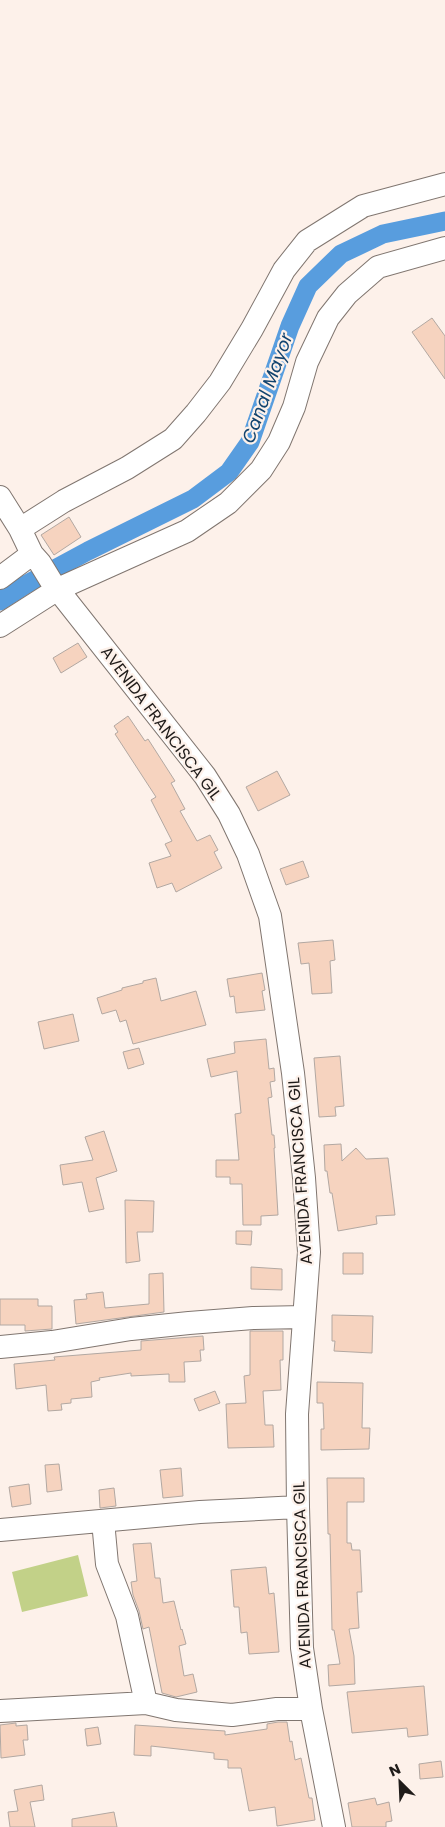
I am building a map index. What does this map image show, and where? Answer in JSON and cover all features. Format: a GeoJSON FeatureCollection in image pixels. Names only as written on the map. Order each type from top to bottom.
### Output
{"type":"FeatureCollection","features":[{"type":"Feature","properties":{"kind":"street"},"geometry":{"type":"LineString","coordinates":[[20,529],[64,501],[127,468],[172,439],[196,414],[220,382],[284,270],[307,242],[363,206],[445,184]]}},
{"type":"Feature","properties":{"kind":"street"},"geometry":{"type":"LineString","coordinates":[[0,578],[45,572],[186,531],[228,503],[261,470],[279,442],[294,407],[307,362],[328,318],[347,294],[378,267],[445,248]]}},
{"type":"Feature","properties":{"kind":"street","name":"AVENIDA FRANCISCA GIL"},"geometry":{"type":"LineString","coordinates":[[0,498],[45,572],[205,776],[229,814],[248,854],[270,916],[293,1073],[304,1178],[309,1252],[298,1414],[298,1508],[302,1648],[311,1709],[334,1827]]}},
{"type":"Feature","properties":{"kind":"street"},"geometry":{"type":"LineString","coordinates":[[0,626],[45,572]]}},
{"type":"Feature","properties":{"kind":"street"},"geometry":{"type":"LineString","coordinates":[[0,1347],[52,1342],[130,1329],[169,1325],[253,1318],[304,1317]]}},
{"type":"Feature","properties":{"kind":"street"},"geometry":{"type":"LineString","coordinates":[[0,1530],[200,1512],[298,1508]]}},
{"type":"Feature","properties":{"kind":"street"},"geometry":{"type":"LineString","coordinates":[[103,1521],[107,1564],[127,1616],[146,1702]]}},
{"type":"Feature","properties":{"kind":"street"},"geometry":{"type":"LineString","coordinates":[[0,1711],[146,1702],[176,1710],[232,1715],[277,1710],[311,1709]]}},
{"type":"Feature","properties":{"kind":"green space"},"geometry":{"type":"Polygon","coordinates":[[[78,1555],[88,1596],[22,1612],[12,1572],[78,1555]]]}},
{"type":"Feature","properties":{"kind":"building"},"geometry":{"type":"Polygon","coordinates":[[[432,318],[445,336],[445,379],[412,332],[432,318]]]}},
{"type":"Feature","properties":{"kind":"building"},"geometry":{"type":"Polygon","coordinates":[[[69,517],[81,537],[54,555],[41,535],[69,517]]]}},
{"type":"Feature","properties":{"kind":"building"},"geometry":{"type":"Polygon","coordinates":[[[78,643],[87,657],[61,673],[53,658],[78,643]]]}},
{"type":"Feature","properties":{"kind":"building"},"geometry":{"type":"Polygon","coordinates":[[[128,716],[145,741],[148,739],[175,781],[171,783],[185,809],[180,811],[197,841],[210,835],[218,850],[214,852],[222,868],[176,892],[172,883],[157,888],[149,863],[171,856],[165,844],[172,841],[151,800],[156,797],[115,734],[118,732],[114,726],[128,716]]]}},
{"type":"Feature","properties":{"kind":"building"},"geometry":{"type":"Polygon","coordinates":[[[277,771],[290,795],[258,811],[246,787],[277,771]]]}},
{"type":"Feature","properties":{"kind":"building"},"geometry":{"type":"Polygon","coordinates":[[[303,861],[309,877],[286,885],[280,869],[303,861]]]}},
{"type":"Feature","properties":{"kind":"building"},"geometry":{"type":"Polygon","coordinates":[[[333,940],[335,960],[330,961],[332,993],[312,994],[309,963],[301,964],[298,943],[333,940]]]}},
{"type":"Feature","properties":{"kind":"building"},"geometry":{"type":"Polygon","coordinates":[[[262,973],[265,990],[262,991],[265,1010],[236,1013],[234,996],[230,997],[227,979],[262,973]]]}},
{"type":"Feature","properties":{"kind":"building"},"geometry":{"type":"Polygon","coordinates":[[[156,978],[161,1001],[196,991],[206,1025],[133,1044],[126,1020],[120,1022],[116,1010],[102,1014],[97,998],[156,978]]]}},
{"type":"Feature","properties":{"kind":"building"},"geometry":{"type":"Polygon","coordinates":[[[73,1014],[79,1041],[44,1049],[38,1022],[73,1014]]]}},
{"type":"Feature","properties":{"kind":"building"},"geometry":{"type":"Polygon","coordinates":[[[266,1039],[269,1069],[274,1068],[275,1081],[270,1082],[272,1097],[268,1098],[272,1135],[274,1135],[278,1215],[261,1216],[261,1225],[243,1225],[242,1184],[230,1184],[230,1177],[216,1177],[216,1160],[239,1160],[235,1114],[241,1113],[237,1071],[211,1077],[207,1059],[235,1053],[234,1042],[266,1039]]]}},
{"type":"Feature","properties":{"kind":"building"},"geometry":{"type":"Polygon","coordinates":[[[139,1048],[144,1064],[128,1069],[123,1052],[139,1048]]]}},
{"type":"Feature","properties":{"kind":"building"},"geometry":{"type":"Polygon","coordinates":[[[340,1056],[344,1106],[335,1107],[336,1116],[319,1117],[314,1058],[340,1056]]]}},
{"type":"Feature","properties":{"kind":"building"},"geometry":{"type":"Polygon","coordinates":[[[104,1131],[117,1171],[96,1178],[104,1209],[89,1212],[82,1182],[63,1185],[60,1165],[93,1160],[85,1137],[104,1131]]]}},
{"type":"Feature","properties":{"kind":"building"},"geometry":{"type":"Polygon","coordinates":[[[341,1144],[342,1161],[356,1148],[366,1159],[388,1158],[395,1215],[376,1216],[377,1224],[338,1231],[332,1193],[330,1193],[327,1171],[325,1171],[324,1145],[341,1144]]]}},
{"type":"Feature","properties":{"kind":"building"},"geometry":{"type":"Polygon","coordinates":[[[125,1200],[154,1201],[153,1232],[137,1232],[140,1261],[126,1263],[125,1200]]]}},
{"type":"Feature","properties":{"kind":"building"},"geometry":{"type":"Polygon","coordinates":[[[236,1231],[252,1231],[251,1245],[236,1244],[236,1231]]]}},
{"type":"Feature","properties":{"kind":"building"},"geometry":{"type":"Polygon","coordinates":[[[343,1253],[363,1253],[363,1274],[343,1274],[343,1253]]]}},
{"type":"Feature","properties":{"kind":"building"},"geometry":{"type":"Polygon","coordinates":[[[251,1267],[282,1269],[282,1290],[251,1289],[251,1267]]]}},
{"type":"Feature","properties":{"kind":"building"},"geometry":{"type":"Polygon","coordinates":[[[163,1273],[164,1312],[76,1324],[74,1300],[87,1299],[86,1294],[103,1292],[105,1308],[149,1304],[149,1274],[163,1273]]]}},
{"type":"Feature","properties":{"kind":"building"},"geometry":{"type":"Polygon","coordinates":[[[0,1299],[38,1299],[38,1306],[52,1306],[52,1329],[25,1331],[25,1325],[0,1325],[0,1299]]]}},
{"type":"Feature","properties":{"kind":"building"},"geometry":{"type":"Polygon","coordinates":[[[332,1315],[373,1316],[372,1353],[334,1351],[335,1341],[332,1341],[332,1315]]]}},
{"type":"Feature","properties":{"kind":"building"},"geometry":{"type":"Polygon","coordinates":[[[250,1331],[283,1331],[283,1360],[280,1360],[281,1390],[263,1391],[265,1425],[273,1425],[274,1447],[228,1448],[226,1404],[246,1403],[244,1376],[250,1375],[250,1331]]]}},
{"type":"Feature","properties":{"kind":"building"},"geometry":{"type":"Polygon","coordinates":[[[203,1336],[204,1350],[200,1350],[201,1361],[184,1362],[185,1382],[169,1382],[169,1374],[131,1376],[131,1373],[99,1378],[100,1380],[91,1382],[92,1397],[71,1399],[71,1403],[61,1404],[62,1410],[48,1411],[46,1385],[16,1389],[14,1364],[55,1360],[54,1357],[141,1350],[141,1341],[203,1336]]]}},
{"type":"Feature","properties":{"kind":"building"},"geometry":{"type":"Polygon","coordinates":[[[317,1382],[363,1383],[362,1428],[370,1428],[369,1449],[321,1450],[321,1429],[324,1429],[323,1403],[317,1403],[317,1382]]]}},
{"type":"Feature","properties":{"kind":"building"},"geometry":{"type":"Polygon","coordinates":[[[215,1391],[220,1403],[199,1411],[194,1399],[215,1391]]]}},
{"type":"Feature","properties":{"kind":"building"},"geometry":{"type":"Polygon","coordinates":[[[59,1464],[62,1490],[47,1492],[45,1465],[59,1464]]]}},
{"type":"Feature","properties":{"kind":"building"},"geometry":{"type":"Polygon","coordinates":[[[181,1468],[183,1496],[163,1498],[160,1470],[181,1468]]]}},
{"type":"Feature","properties":{"kind":"building"},"geometry":{"type":"Polygon","coordinates":[[[327,1478],[364,1478],[364,1502],[347,1502],[347,1543],[351,1543],[352,1550],[360,1550],[362,1592],[357,1592],[359,1628],[349,1629],[354,1656],[355,1684],[329,1686],[328,1665],[340,1664],[334,1630],[332,1630],[327,1478]]]}},
{"type":"Feature","properties":{"kind":"building"},"geometry":{"type":"Polygon","coordinates":[[[29,1484],[31,1504],[12,1507],[9,1487],[29,1484]]]}},
{"type":"Feature","properties":{"kind":"building"},"geometry":{"type":"Polygon","coordinates":[[[114,1488],[116,1506],[100,1508],[99,1490],[114,1488]]]}},
{"type":"Feature","properties":{"kind":"building"},"geometry":{"type":"Polygon","coordinates":[[[151,1543],[155,1578],[160,1578],[163,1603],[174,1601],[186,1644],[179,1646],[184,1676],[193,1674],[197,1692],[176,1697],[162,1693],[149,1627],[143,1629],[133,1595],[131,1582],[137,1581],[133,1544],[151,1543]]]}},
{"type":"Feature","properties":{"kind":"building"},"geometry":{"type":"Polygon","coordinates":[[[266,1567],[269,1594],[274,1593],[279,1652],[249,1654],[247,1632],[241,1633],[239,1607],[234,1607],[231,1570],[266,1567]]]}},
{"type":"Feature","properties":{"kind":"building"},"geometry":{"type":"Polygon","coordinates":[[[424,1686],[428,1735],[408,1737],[407,1728],[352,1733],[347,1692],[424,1686]]]}},
{"type":"Feature","properties":{"kind":"building"},"geometry":{"type":"Polygon","coordinates":[[[287,1722],[295,1760],[301,1758],[309,1798],[312,1798],[315,1820],[277,1826],[275,1807],[249,1811],[241,1768],[228,1768],[228,1760],[214,1759],[214,1753],[151,1746],[151,1756],[134,1755],[135,1725],[225,1731],[225,1735],[267,1729],[267,1724],[287,1722]]]}},
{"type":"Feature","properties":{"kind":"building"},"geometry":{"type":"Polygon","coordinates":[[[16,1723],[16,1726],[27,1725],[28,1740],[23,1740],[25,1755],[1,1758],[0,1725],[16,1723]]]}},
{"type":"Feature","properties":{"kind":"building"},"geometry":{"type":"Polygon","coordinates":[[[98,1727],[101,1744],[87,1746],[85,1729],[98,1727]]]}},
{"type":"Feature","properties":{"kind":"building"},"geometry":{"type":"Polygon","coordinates":[[[441,1761],[443,1777],[420,1779],[419,1764],[441,1761]]]}},
{"type":"Feature","properties":{"kind":"building"},"geometry":{"type":"Polygon","coordinates":[[[42,1785],[44,1800],[30,1802],[35,1827],[10,1827],[8,1812],[18,1811],[14,1790],[42,1785]]]}},
{"type":"Feature","properties":{"kind":"building"},"geometry":{"type":"Polygon","coordinates":[[[375,1798],[377,1805],[389,1802],[392,1821],[386,1822],[386,1827],[352,1827],[348,1803],[375,1798]]]}},
{"type":"Feature","properties":{"kind":"building"},"geometry":{"type":"Polygon","coordinates":[[[114,1812],[117,1827],[72,1827],[72,1819],[114,1812]]]}},
{"type":"Feature","properties":{"kind":"waterway","name":"Canal Mayor"},"geometry":{"type":"LineString","coordinates":[[0,601],[25,585],[88,551],[193,499],[229,472],[250,442],[290,326],[308,286],[341,254],[383,234],[445,221]]}}]}
